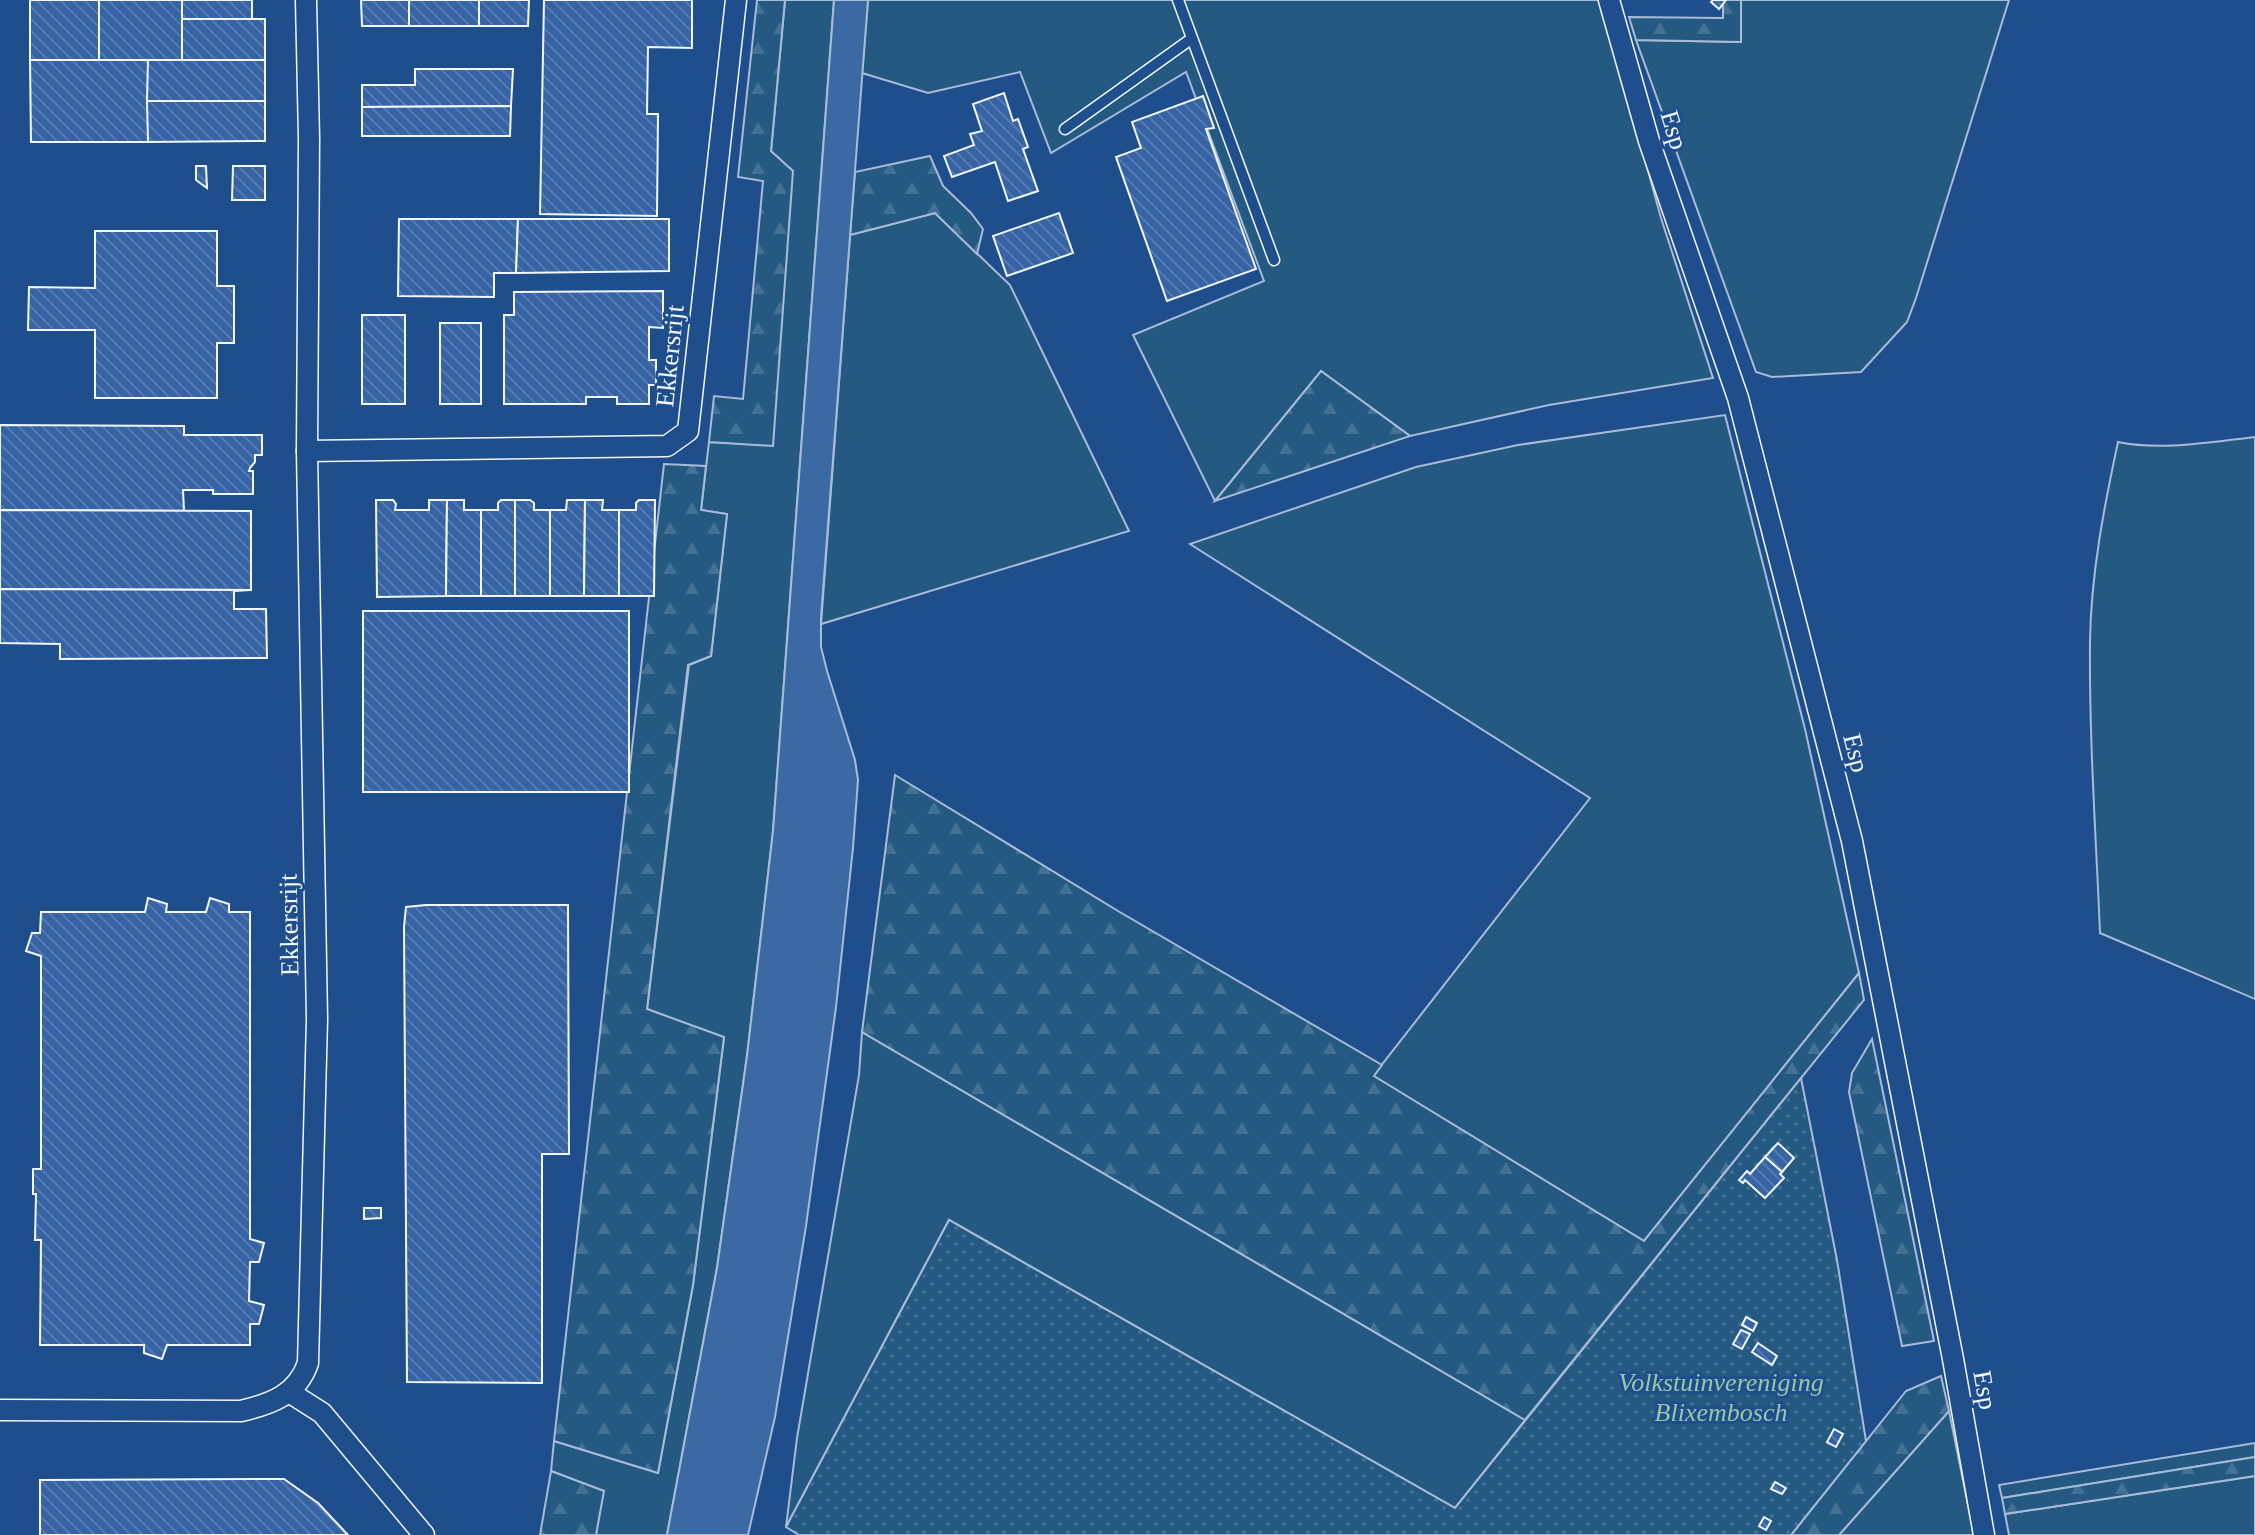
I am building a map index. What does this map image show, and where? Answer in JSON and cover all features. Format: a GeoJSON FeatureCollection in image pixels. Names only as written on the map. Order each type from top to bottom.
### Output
{"type":"FeatureCollection","features":[{"type":"Feature","properties":{"kind":"street","name":"Ekkersrijt"},"geometry":{"type":"LineString","coordinates":[[289,1392],[302,1379],[308,1363],[317,1019],[307,451],[309,138],[306,0]]}},
{"type":"Feature","properties":{"kind":"street","name":"Ekkersrijt"},"geometry":{"type":"LineString","coordinates":[[307,451],[667,446],[688,431],[736,0]]}},
{"type":"Feature","properties":{"kind":"street","name":"Esp"},"geometry":{"type":"LineString","coordinates":[[1609,0],[1649,141],[1738,398],[1852,841],[1984,1535]]}},
{"type":"Feature","properties":{"kind":"street"},"geometry":{"type":"LineString","coordinates":[[0,1410],[241,1411],[268,1405],[289,1392],[322,1413],[424,1535]]}},
{"type":"Feature","properties":{"kind":"lane"},"geometry":{"type":"LineString","coordinates":[[1178,0],[1274,260]]}},
{"type":"Feature","properties":{"kind":"lane"},"geometry":{"type":"LineString","coordinates":[[1065,129],[1191,39]]}},
{"type":"Feature","properties":{"kind":"green space"},"geometry":{"type":"Polygon","coordinates":[[[757,0],[785,0],[771,151],[793,171],[773,446],[709,442],[714,396],[743,399],[763,181],[738,177],[757,0]]]}},
{"type":"Feature","properties":{"kind":"green space"},"geometry":{"type":"Polygon","coordinates":[[[785,0],[834,0],[773,831],[747,1056],[717,1268],[667,1535],[596,1535],[603,1491],[551,1471],[554,1441],[658,1473],[693,1285],[724,1038],[647,1009],[689,665],[711,656],[727,514],[701,510],[709,442],[773,445],[771,151],[785,0]]]}},
{"type":"Feature","properties":{"kind":"green space"},"geometry":{"type":"Polygon","coordinates":[[[868,0],[1601,0],[1661,218],[1713,378],[1549,405],[1410,436],[1321,371],[1215,501],[1133,335],[1264,281],[1186,72],[1051,153],[1020,72],[928,93],[862,73],[868,0]]]}},
{"type":"Feature","properties":{"kind":"green space"},"geometry":{"type":"Polygon","coordinates":[[[1723,0],[1741,0],[1741,42],[1636,40],[1629,17],[1723,18],[1723,0]]]}},
{"type":"Feature","properties":{"kind":"green space"},"geometry":{"type":"Polygon","coordinates":[[[1741,0],[2009,0],[1907,322],[1861,372],[1772,377],[1756,372],[1636,40],[1741,42],[1741,0]]]}},
{"type":"Feature","properties":{"kind":"green space"},"geometry":{"type":"Polygon","coordinates":[[[930,156],[943,186],[983,229],[977,254],[935,213],[850,235],[855,172],[930,156]]]}},
{"type":"Feature","properties":{"kind":"green space"},"geometry":{"type":"Polygon","coordinates":[[[935,213],[1010,285],[1129,531],[821,624],[850,235],[935,213]]]}},
{"type":"Feature","properties":{"kind":"green space"},"geometry":{"type":"Polygon","coordinates":[[[1321,371],[1410,436],[1215,501],[1321,371]]]}},
{"type":"Feature","properties":{"kind":"green space"},"geometry":{"type":"Polygon","coordinates":[[[1725,415],[1805,729],[1859,973],[1644,1241],[1373,1076],[1590,798],[1190,544],[1416,467],[1518,445],[1725,415]]]}},
{"type":"Feature","properties":{"kind":"green space"},"geometry":{"type":"Polygon","coordinates":[[[2255,437],[2255,999],[2100,933],[2090,677],[2096,566],[2118,442],[2169,446],[2255,437]]]}},
{"type":"Feature","properties":{"kind":"green space"},"geometry":{"type":"Polygon","coordinates":[[[664,464],[706,466],[701,510],[727,514],[711,656],[688,665],[647,1009],[724,1037],[693,1285],[658,1473],[554,1441],[664,464]]]}},
{"type":"Feature","properties":{"kind":"green space"},"geometry":{"type":"Polygon","coordinates":[[[895,775],[1118,911],[1382,1065],[1374,1076],[1644,1241],[1859,973],[1864,1000],[1525,1420],[862,1032],[895,775]]]}},
{"type":"Feature","properties":{"kind":"green space"},"geometry":{"type":"Polygon","coordinates":[[[862,1032],[1525,1420],[1455,1508],[949,1220],[786,1527],[797,1438],[859,1075],[862,1032]]]}},
{"type":"Feature","properties":{"kind":"green space"},"geometry":{"type":"Polygon","coordinates":[[[1872,1039],[1934,1341],[1902,1346],[1849,1092],[1852,1073],[1872,1039]]]}},
{"type":"Feature","properties":{"kind":"green space","name":"Volkstuinvereniging Blixembosch"},"geometry":{"type":"Polygon","coordinates":[[[1801,1078],[1837,1260],[1866,1441],[1791,1535],[799,1535],[786,1527],[949,1220],[1455,1508],[1801,1078]]]}},
{"type":"Feature","properties":{"kind":"green space"},"geometry":{"type":"Polygon","coordinates":[[[1941,1376],[1949,1411],[1839,1535],[1791,1535],[1906,1391],[1941,1376]]]}},
{"type":"Feature","properties":{"kind":"green space"},"geometry":{"type":"Polygon","coordinates":[[[1949,1411],[1974,1535],[1839,1535],[1949,1411]]]}},
{"type":"Feature","properties":{"kind":"green space"},"geometry":{"type":"Polygon","coordinates":[[[2255,1443],[2255,1457],[2002,1498],[1999,1485],[2255,1443]]]}},
{"type":"Feature","properties":{"kind":"green space"},"geometry":{"type":"Polygon","coordinates":[[[2255,1457],[2255,1476],[2005,1514],[2002,1498],[2255,1457]]]}},
{"type":"Feature","properties":{"kind":"green space"},"geometry":{"type":"Polygon","coordinates":[[[551,1471],[604,1491],[596,1535],[540,1535],[551,1471]]]}},
{"type":"Feature","properties":{"kind":"green space"},"geometry":{"type":"Polygon","coordinates":[[[2255,1476],[2255,1535],[2009,1535],[2005,1514],[2255,1476]]]}},
{"type":"Feature","properties":{"kind":"shaded area"},"geometry":{"type":"Polygon","coordinates":[[[834,0],[868,0],[821,617],[821,647],[855,760],[858,780],[836,1007],[806,1226],[775,1417],[748,1535],[667,1535],[717,1268],[747,1056],[773,831],[834,0]]]}},
{"type":"Feature","properties":{"kind":"building"},"geometry":{"type":"Polygon","coordinates":[[[30,0],[99,0],[99,60],[30,60],[30,0]]]}},
{"type":"Feature","properties":{"kind":"building"},"geometry":{"type":"Polygon","coordinates":[[[99,0],[182,0],[182,60],[99,60],[99,0]]]}},
{"type":"Feature","properties":{"kind":"building"},"geometry":{"type":"Polygon","coordinates":[[[182,0],[252,0],[252,19],[182,19],[182,0]]]}},
{"type":"Feature","properties":{"kind":"building"},"geometry":{"type":"Polygon","coordinates":[[[361,0],[409,0],[409,26],[362,26],[361,0]]]}},
{"type":"Feature","properties":{"kind":"building"},"geometry":{"type":"Polygon","coordinates":[[[409,0],[479,0],[479,26],[409,26],[409,0]]]}},
{"type":"Feature","properties":{"kind":"building"},"geometry":{"type":"Polygon","coordinates":[[[479,0],[529,0],[528,26],[479,26],[479,0]]]}},
{"type":"Feature","properties":{"kind":"building"},"geometry":{"type":"Polygon","coordinates":[[[544,0],[692,0],[692,48],[648,47],[647,114],[658,114],[657,216],[540,214],[544,0]]]}},
{"type":"Feature","properties":{"kind":"building"},"geometry":{"type":"Polygon","coordinates":[[[1726,0],[1719,9],[1711,2],[1726,0]]]}},
{"type":"Feature","properties":{"kind":"building"},"geometry":{"type":"Polygon","coordinates":[[[182,19],[265,19],[265,60],[182,60],[182,19]]]}},
{"type":"Feature","properties":{"kind":"building"},"geometry":{"type":"Polygon","coordinates":[[[30,60],[148,60],[148,142],[31,142],[30,60]]]}},
{"type":"Feature","properties":{"kind":"building"},"geometry":{"type":"Polygon","coordinates":[[[148,60],[265,60],[265,101],[147,101],[148,60]]]}},
{"type":"Feature","properties":{"kind":"building"},"geometry":{"type":"Polygon","coordinates":[[[415,69],[513,69],[511,106],[362,107],[362,85],[415,85],[415,69]]]}},
{"type":"Feature","properties":{"kind":"building"},"geometry":{"type":"Polygon","coordinates":[[[1004,93],[1013,121],[1018,119],[1028,147],[1023,149],[1038,191],[1008,201],[995,162],[952,177],[944,156],[974,145],[970,134],[982,131],[973,104],[1004,93]]]}},
{"type":"Feature","properties":{"kind":"building"},"geometry":{"type":"Polygon","coordinates":[[[1203,96],[1214,128],[1206,129],[1256,269],[1167,301],[1116,157],[1141,148],[1132,122],[1203,96]]]}},
{"type":"Feature","properties":{"kind":"building"},"geometry":{"type":"Polygon","coordinates":[[[147,101],[265,101],[265,141],[148,142],[147,101]]]}},
{"type":"Feature","properties":{"kind":"building"},"geometry":{"type":"Polygon","coordinates":[[[511,106],[510,136],[362,136],[362,107],[511,106]]]}},
{"type":"Feature","properties":{"kind":"building"},"geometry":{"type":"Polygon","coordinates":[[[196,166],[206,166],[207,188],[196,180],[196,166]]]}},
{"type":"Feature","properties":{"kind":"building"},"geometry":{"type":"Polygon","coordinates":[[[233,166],[265,166],[265,200],[232,200],[233,166]]]}},
{"type":"Feature","properties":{"kind":"building"},"geometry":{"type":"Polygon","coordinates":[[[1059,213],[1073,253],[1007,276],[993,236],[1059,213]]]}},
{"type":"Feature","properties":{"kind":"building"},"geometry":{"type":"Polygon","coordinates":[[[399,219],[518,219],[516,273],[494,273],[494,297],[398,296],[399,219]]]}},
{"type":"Feature","properties":{"kind":"building"},"geometry":{"type":"Polygon","coordinates":[[[518,219],[669,219],[669,271],[516,273],[518,219]]]}},
{"type":"Feature","properties":{"kind":"building"},"geometry":{"type":"Polygon","coordinates":[[[95,231],[217,231],[217,286],[234,286],[234,343],[217,343],[217,398],[95,398],[95,330],[28,330],[29,287],[95,288],[95,231]]]}},
{"type":"Feature","properties":{"kind":"building"},"geometry":{"type":"Polygon","coordinates":[[[663,291],[663,328],[649,327],[649,360],[656,360],[656,385],[649,385],[649,404],[617,404],[617,397],[586,397],[586,404],[504,404],[504,315],[514,315],[514,292],[663,291]]]}},
{"type":"Feature","properties":{"kind":"building"},"geometry":{"type":"Polygon","coordinates":[[[362,315],[405,315],[405,404],[362,404],[362,315]]]}},
{"type":"Feature","properties":{"kind":"building"},"geometry":{"type":"Polygon","coordinates":[[[440,323],[481,323],[481,404],[440,404],[440,323]]]}},
{"type":"Feature","properties":{"kind":"building"},"geometry":{"type":"Polygon","coordinates":[[[0,425],[184,426],[184,435],[262,435],[262,455],[255,455],[255,462],[249,471],[253,471],[253,494],[183,490],[184,511],[0,510],[0,425]]]}},
{"type":"Feature","properties":{"kind":"building"},"geometry":{"type":"Polygon","coordinates":[[[376,500],[393,500],[395,510],[429,510],[429,500],[447,500],[446,596],[377,597],[376,500]]]}},
{"type":"Feature","properties":{"kind":"building"},"geometry":{"type":"Polygon","coordinates":[[[447,500],[464,500],[464,510],[481,510],[481,596],[446,596],[447,500]]]}},
{"type":"Feature","properties":{"kind":"building"},"geometry":{"type":"Polygon","coordinates":[[[501,500],[515,500],[515,596],[481,596],[481,510],[498,510],[501,500]]]}},
{"type":"Feature","properties":{"kind":"building"},"geometry":{"type":"Polygon","coordinates":[[[515,500],[530,500],[534,503],[534,510],[550,510],[550,596],[515,596],[515,500]]]}},
{"type":"Feature","properties":{"kind":"building"},"geometry":{"type":"Polygon","coordinates":[[[567,500],[585,500],[584,596],[550,596],[550,510],[566,510],[567,500]]]}},
{"type":"Feature","properties":{"kind":"building"},"geometry":{"type":"Polygon","coordinates":[[[585,500],[603,500],[602,510],[619,510],[619,596],[584,596],[585,500]]]}},
{"type":"Feature","properties":{"kind":"building"},"geometry":{"type":"Polygon","coordinates":[[[639,500],[655,500],[654,596],[619,596],[619,510],[636,510],[639,500]]]}},
{"type":"Feature","properties":{"kind":"building"},"geometry":{"type":"Polygon","coordinates":[[[0,510],[251,511],[251,590],[0,589],[0,510]]]}},
{"type":"Feature","properties":{"kind":"building"},"geometry":{"type":"Polygon","coordinates":[[[0,589],[251,590],[234,591],[234,609],[266,609],[267,658],[60,659],[60,644],[0,643],[0,589]]]}},
{"type":"Feature","properties":{"kind":"building"},"geometry":{"type":"Polygon","coordinates":[[[363,611],[629,611],[629,792],[363,792],[363,611]]]}},
{"type":"Feature","properties":{"kind":"building"},"geometry":{"type":"Polygon","coordinates":[[[148,898],[167,904],[166,912],[206,912],[210,898],[229,904],[229,912],[250,912],[250,1239],[264,1243],[259,1262],[250,1262],[249,1301],[264,1305],[259,1324],[250,1324],[250,1345],[167,1345],[162,1359],[144,1353],[144,1345],[40,1345],[41,1240],[35,1240],[36,1194],[33,1194],[33,1169],[41,1169],[41,956],[26,951],[32,933],[40,933],[41,912],[145,912],[148,898]]]}},
{"type":"Feature","properties":{"kind":"building"},"geometry":{"type":"Polygon","coordinates":[[[568,905],[569,1154],[542,1154],[542,1383],[407,1382],[404,927],[406,907],[568,905]]]}},
{"type":"Feature","properties":{"kind":"building"},"geometry":{"type":"Polygon","coordinates":[[[1778,1143],[1794,1158],[1782,1172],[1765,1157],[1778,1143]]]}},
{"type":"Feature","properties":{"kind":"building"},"geometry":{"type":"Polygon","coordinates":[[[1765,1157],[1782,1172],[1780,1174],[1784,1178],[1765,1198],[1745,1180],[1743,1183],[1739,1180],[1747,1171],[1750,1174],[1765,1157]]]}},
{"type":"Feature","properties":{"kind":"building"},"geometry":{"type":"Polygon","coordinates":[[[364,1208],[381,1208],[381,1218],[364,1219],[364,1208]]]}},
{"type":"Feature","properties":{"kind":"building"},"geometry":{"type":"Polygon","coordinates":[[[1746,1317],[1757,1323],[1753,1331],[1742,1325],[1746,1317]]]}},
{"type":"Feature","properties":{"kind":"building"},"geometry":{"type":"Polygon","coordinates":[[[1741,1330],[1750,1334],[1742,1349],[1733,1344],[1741,1330]]]}},
{"type":"Feature","properties":{"kind":"building"},"geometry":{"type":"Polygon","coordinates":[[[1758,1343],[1777,1356],[1772,1365],[1752,1352],[1758,1343]]]}},
{"type":"Feature","properties":{"kind":"building"},"geometry":{"type":"Polygon","coordinates":[[[1834,1429],[1843,1434],[1836,1447],[1827,1442],[1834,1429]]]}},
{"type":"Feature","properties":{"kind":"building"},"geometry":{"type":"Polygon","coordinates":[[[284,1479],[318,1503],[348,1535],[40,1535],[40,1480],[284,1479]]]}},
{"type":"Feature","properties":{"kind":"building"},"geometry":{"type":"Polygon","coordinates":[[[1775,1482],[1786,1488],[1782,1494],[1771,1489],[1775,1482]]]}},
{"type":"Feature","properties":{"kind":"building"},"geometry":{"type":"Polygon","coordinates":[[[1764,1517],[1771,1521],[1766,1530],[1759,1526],[1764,1517]]]}}]}
